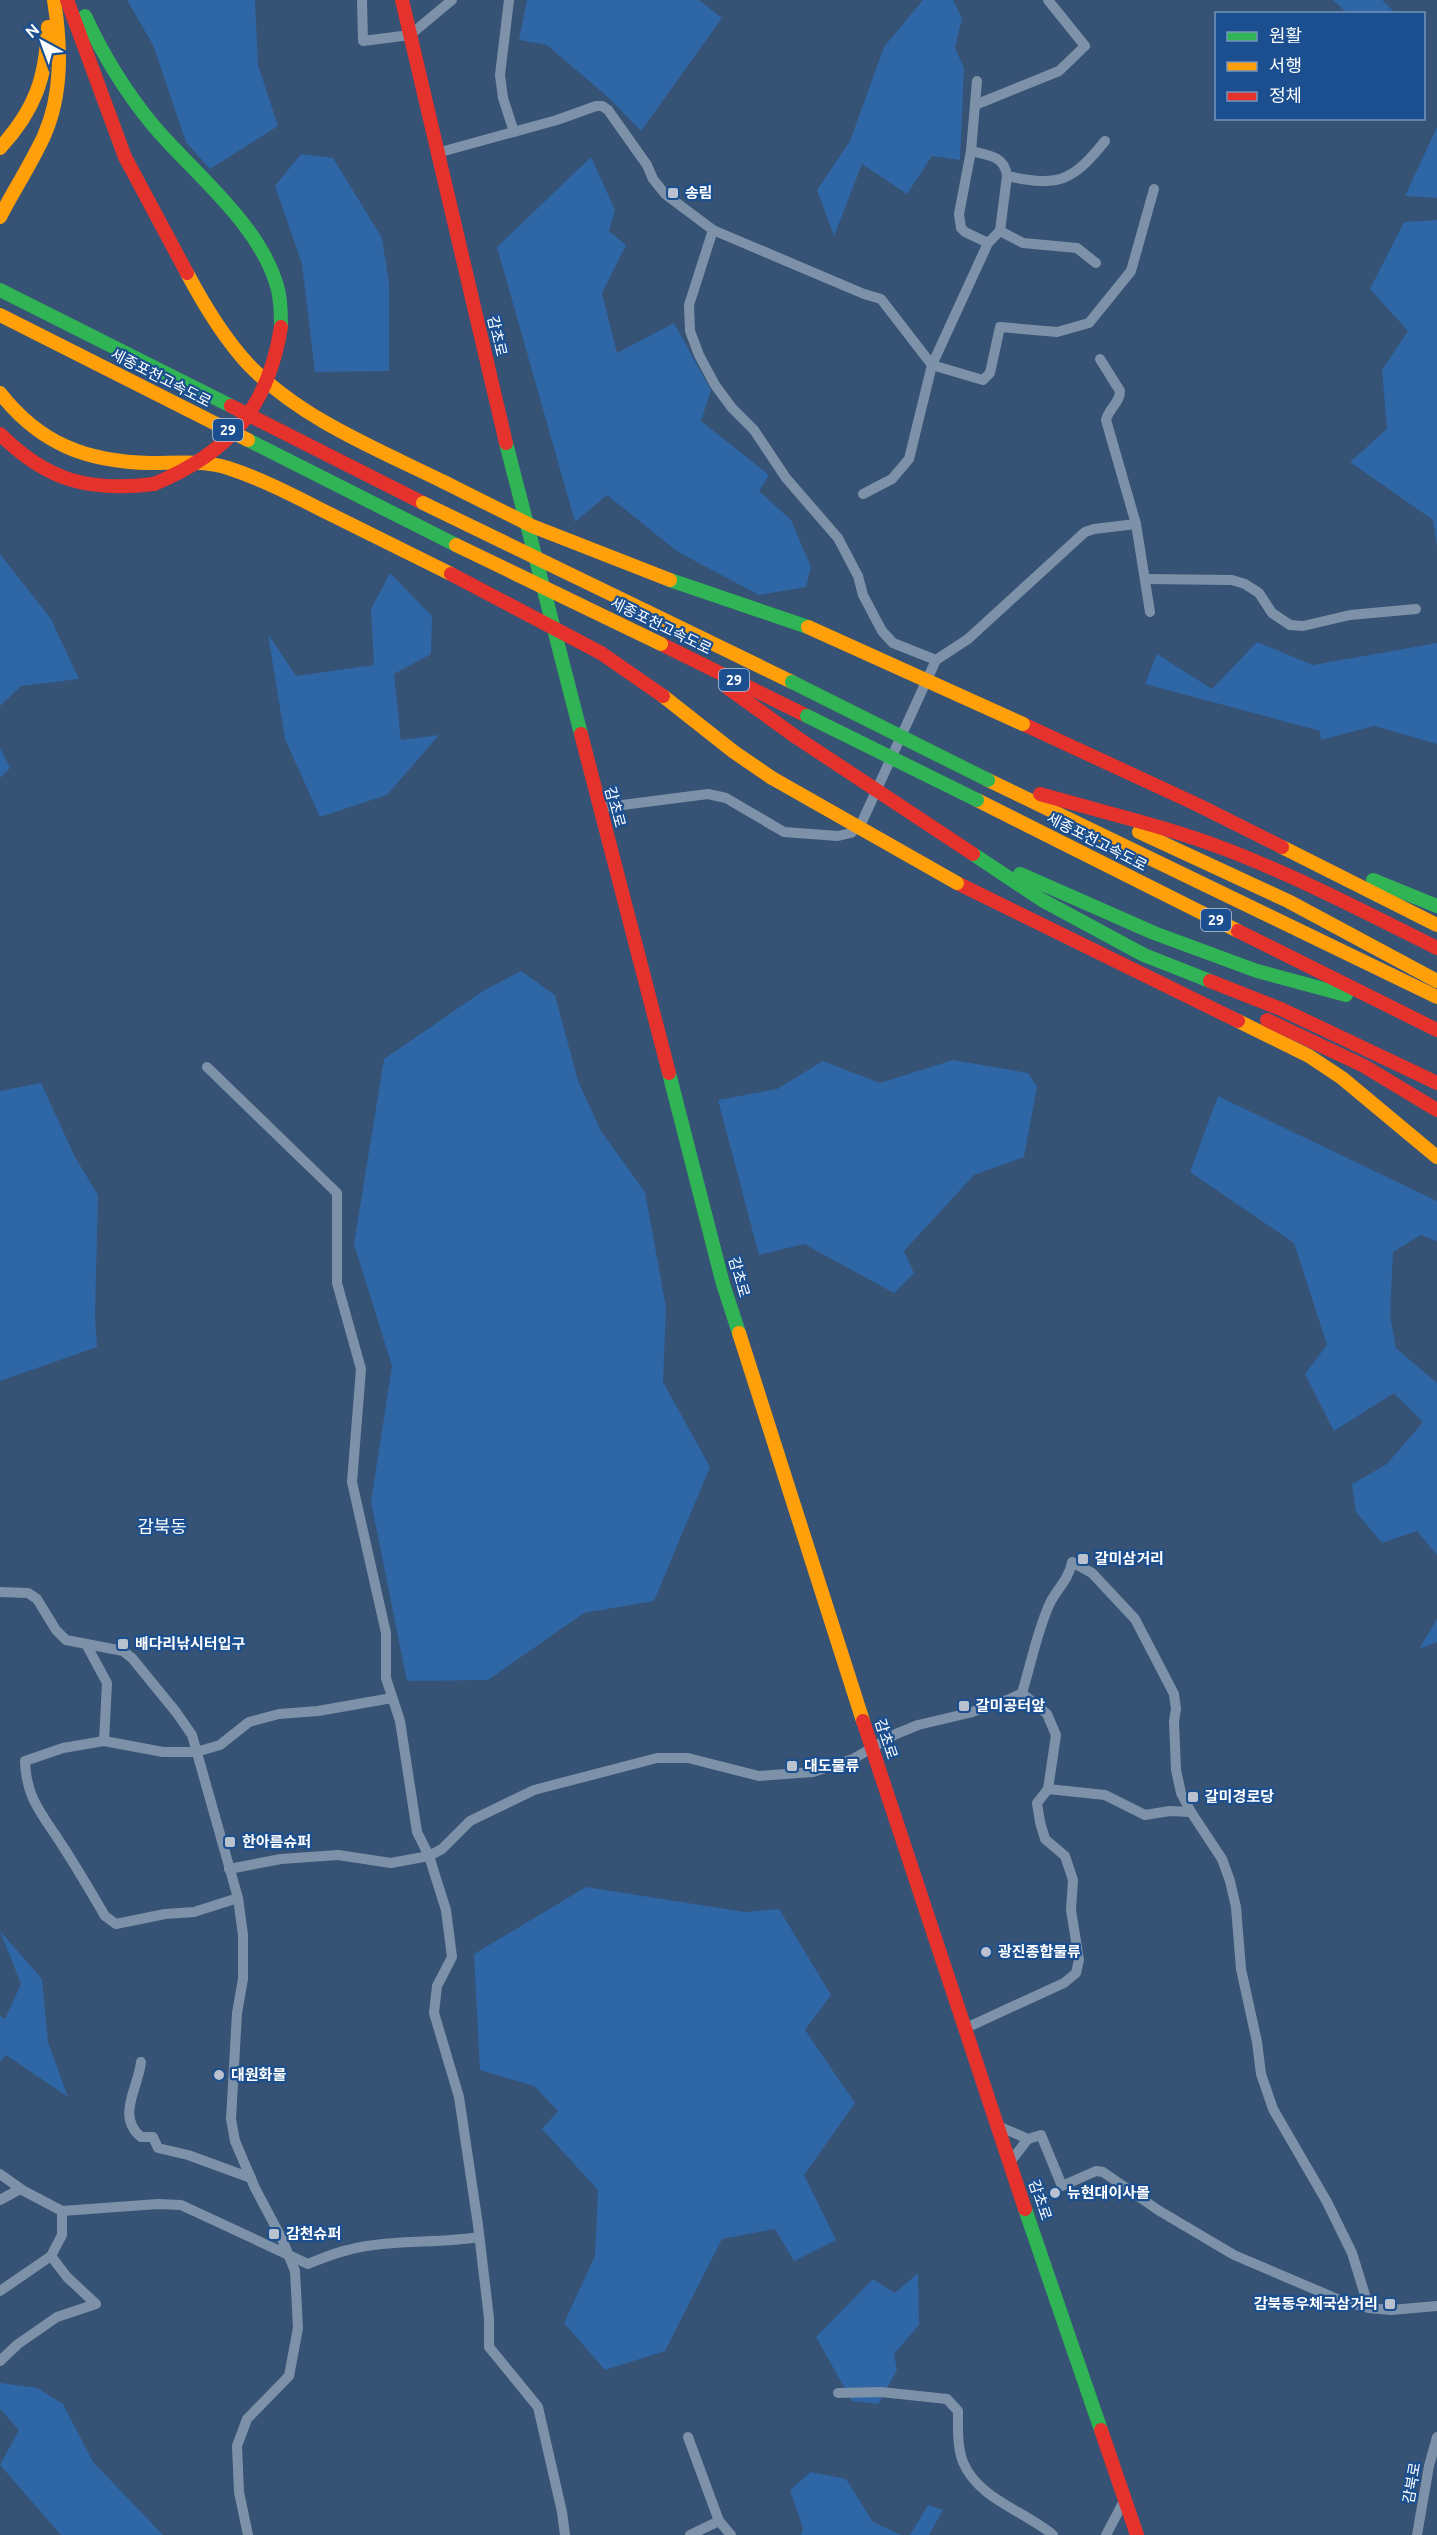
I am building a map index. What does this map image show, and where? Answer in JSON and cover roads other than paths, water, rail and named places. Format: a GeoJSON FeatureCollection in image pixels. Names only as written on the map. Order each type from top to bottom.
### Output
{"type":"FeatureCollection","features":[{"type":"Feature","properties":{"kind":"main road"},"geometry":{"type":"LineString","coordinates":[[0,148],[19,127],[39,92],[48,27],[44,0]]}},
{"type":"Feature","properties":{"kind":"main road"},"geometry":{"type":"LineString","coordinates":[[0,217],[48,127],[56,100],[60,48],[54,0]]}},
{"type":"Feature","properties":{"kind":"main road"},"geometry":{"type":"LineString","coordinates":[[67,0],[112,126],[136,180],[205,306],[238,353],[264,378],[297,404],[354,438],[532,526],[670,580],[808,627],[1198,805],[1437,925]]}},
{"type":"Feature","properties":{"kind":"main road"},"geometry":{"type":"LineString","coordinates":[[0,434],[14,451],[30,464],[63,480],[102,488],[154,484],[185,471],[206,458],[239,430],[258,403],[269,381],[280,344],[281,327],[277,285],[268,262],[236,218],[135,103],[112,70],[78,0]]}},
{"type":"Feature","properties":{"kind":"main road","name":"감초로"},"geometry":{"type":"LineString","coordinates":[[402,0],[513,475],[723,1284],[872,1748],[1137,2535]]}},
{"type":"Feature","properties":{"kind":"main road","name":"세종포천고속도로"},"geometry":{"type":"LineString","coordinates":[[0,290],[423,503],[1437,997]]}},
{"type":"Feature","properties":{"kind":"main road","name":"세종포천고속도로"},"geometry":{"type":"LineString","coordinates":[[0,315],[456,545],[977,800],[1437,1030]]}},
{"type":"Feature","properties":{"kind":"main road"},"geometry":{"type":"LineString","coordinates":[[0,393],[20,417],[38,433],[78,453],[121,462],[199,463],[225,467],[280,489],[451,574],[601,653],[663,696],[734,752],[772,778],[957,883],[1309,1056],[1342,1078],[1437,1157]]}},
{"type":"Feature","properties":{"kind":"main road"},"geometry":{"type":"LineString","coordinates":[[684,656],[796,737],[1042,900],[1143,955],[1281,1009],[1437,1083]]}},
{"type":"Feature","properties":{"kind":"main road"},"geometry":{"type":"LineString","coordinates":[[1023,724],[1116,760],[1366,877],[1437,906]]}},
{"type":"Feature","properties":{"kind":"main road"},"geometry":{"type":"LineString","coordinates":[[988,780],[1194,838],[1255,861],[1340,899],[1437,948]]}},
{"type":"Feature","properties":{"kind":"main road"},"geometry":{"type":"LineString","coordinates":[[1082,806],[1288,901],[1437,981]]}},
{"type":"Feature","properties":{"kind":"main road"},"geometry":{"type":"LineString","coordinates":[[973,854],[1154,933],[1247,968],[1388,1006]]}},
{"type":"Feature","properties":{"kind":"main road"},"geometry":{"type":"LineString","coordinates":[[1022,915],[1297,1033],[1364,1066],[1437,1110]]}},
{"type":"Feature","properties":{"kind":"street"},"geometry":{"type":"LineString","coordinates":[[362,0],[363,41],[410,34],[452,0]]}},
{"type":"Feature","properties":{"kind":"street"},"geometry":{"type":"LineString","coordinates":[[509,0],[500,75],[514,132]]}},
{"type":"Feature","properties":{"kind":"street"},"geometry":{"type":"LineString","coordinates":[[975,105],[1059,71],[1085,46],[1048,0]]}},
{"type":"Feature","properties":{"kind":"street"},"geometry":{"type":"LineString","coordinates":[[977,81],[971,152],[959,221],[965,232],[988,243]]}},
{"type":"Feature","properties":{"kind":"street"},"geometry":{"type":"LineString","coordinates":[[437,153],[602,106],[608,110],[665,194],[713,230],[864,294],[881,299],[932,365],[985,379],[990,373],[1000,327],[1058,332],[1089,323],[1132,270],[1154,189]]}},
{"type":"Feature","properties":{"kind":"street"},"geometry":{"type":"LineString","coordinates":[[1007,176],[1039,181],[1061,180],[1075,174],[1105,141]]}},
{"type":"Feature","properties":{"kind":"street"},"geometry":{"type":"LineString","coordinates":[[863,494],[892,479],[909,459],[932,365],[988,243],[1000,231],[1007,176],[1004,164],[993,156],[971,152]]}},
{"type":"Feature","properties":{"kind":"street"},"geometry":{"type":"LineString","coordinates":[[713,230],[688,305],[690,331],[699,355],[715,385],[732,408],[754,430],[786,477],[838,538],[858,576],[863,595],[882,631],[893,643],[936,660]]}},
{"type":"Feature","properties":{"kind":"street"},"geometry":{"type":"LineString","coordinates":[[1000,231],[1013,239],[1032,245],[1077,248],[1096,263]]}},
{"type":"Feature","properties":{"kind":"street"},"geometry":{"type":"LineString","coordinates":[[1100,359],[1120,391],[1119,400],[1110,409],[1106,420],[1136,524],[1150,612]]}},
{"type":"Feature","properties":{"kind":"street"},"geometry":{"type":"LineString","coordinates":[[599,808],[708,794],[726,798],[784,832],[838,837],[851,833],[861,824],[936,660],[968,639],[1085,532],[1136,524]]}},
{"type":"Feature","properties":{"kind":"street"},"geometry":{"type":"LineString","coordinates":[[1145,579],[1232,579],[1259,593],[1272,613],[1290,626],[1303,626],[1350,615],[1416,609]]}},
{"type":"Feature","properties":{"kind":"street"},"geometry":{"type":"LineString","coordinates":[[207,1067],[337,1193],[337,1283],[361,1369],[352,1482],[386,1633],[386,1678],[400,1721],[417,1832],[429,1856],[446,1910],[452,1957],[436,1986],[434,2013],[459,2097],[489,2318],[489,2347],[537,2407],[562,2512],[565,2535]]}},
{"type":"Feature","properties":{"kind":"street"},"geometry":{"type":"LineString","coordinates":[[229,1869],[281,1859],[338,1855],[391,1863],[429,1856],[442,1848],[470,1821],[534,1790],[657,1758],[688,1758],[759,1776],[804,1773],[853,1760],[918,1725],[969,1713],[1010,1700],[1022,1693],[1050,1603],[1070,1574],[1072,1562],[1084,1568],[1107,1588],[1135,1619],[1171,1686],[1176,1709],[1174,1721],[1176,1770],[1181,1793],[1222,1859],[1230,1881],[1236,1907],[1241,1969],[1256,2032],[1261,2074],[1270,2100],[1352,2253],[1369,2308]]}},
{"type":"Feature","properties":{"kind":"street"},"geometry":{"type":"LineString","coordinates":[[0,1592],[28,1593],[37,1599],[56,1630],[66,1640],[113,1647],[132,1658],[184,1722],[192,1736],[237,1898],[243,1935],[243,1979],[237,2013],[231,2119],[235,2140],[295,2271],[298,2328],[289,2376],[247,2419],[237,2446],[239,2492],[248,2535]]}},
{"type":"Feature","properties":{"kind":"street"},"geometry":{"type":"LineString","coordinates":[[86,1644],[107,1683],[104,1741]]}},
{"type":"Feature","properties":{"kind":"street"},"geometry":{"type":"LineString","coordinates":[[966,2028],[1064,1983],[1076,1973],[1078,1960],[1071,1910],[1073,1880],[1065,1856],[1045,1839],[1038,1803],[1048,1789],[1056,1735],[1047,1714],[1022,1693]]}},
{"type":"Feature","properties":{"kind":"street"},"geometry":{"type":"LineString","coordinates":[[237,1898],[204,1910],[165,1914],[130,1923],[116,1924],[105,1916],[36,1808],[27,1783],[25,1761],[63,1748],[104,1741],[163,1752],[196,1752],[220,1745],[249,1722],[279,1714],[318,1711],[392,1698]]}},
{"type":"Feature","properties":{"kind":"street"},"geometry":{"type":"LineString","coordinates":[[1048,1789],[1105,1795],[1145,1815],[1170,1811],[1191,1812]]}},
{"type":"Feature","properties":{"kind":"street"},"geometry":{"type":"LineString","coordinates":[[141,2062],[139,2077],[127,2106],[132,2129],[141,2137],[153,2137],[158,2148],[188,2155],[251,2178]]}},
{"type":"Feature","properties":{"kind":"street"},"geometry":{"type":"LineString","coordinates":[[998,2126],[1028,2139]]}},
{"type":"Feature","properties":{"kind":"street"},"geometry":{"type":"LineString","coordinates":[[1010,2162],[1028,2139],[1041,2134],[1062,2186],[1096,2171],[1103,2172],[1158,2210],[1234,2255],[1342,2301],[1369,2308],[1391,2310],[1437,2306]]}},
{"type":"Feature","properties":{"kind":"street"},"geometry":{"type":"LineString","coordinates":[[0,2174],[20,2189],[62,2211],[158,2204],[181,2205],[308,2264],[349,2249],[450,2242],[479,2237]]}},
{"type":"Feature","properties":{"kind":"street"},"geometry":{"type":"LineString","coordinates":[[0,2200],[20,2189]]}},
{"type":"Feature","properties":{"kind":"street"},"geometry":{"type":"LineString","coordinates":[[0,2291],[51,2256],[62,2235],[62,2211]]}},
{"type":"Feature","properties":{"kind":"street"},"geometry":{"type":"LineString","coordinates":[[0,2361],[18,2344],[57,2317],[96,2304],[67,2277],[51,2256]]}},
{"type":"Feature","properties":{"kind":"street"},"geometry":{"type":"LineString","coordinates":[[838,2393],[881,2392],[947,2399],[958,2411],[958,2433],[963,2461],[974,2479],[992,2496],[1043,2531],[1053,2535]]}},
{"type":"Feature","properties":{"kind":"street"},"geometry":{"type":"LineString","coordinates":[[688,2437],[719,2521],[731,2535]]}},
{"type":"Feature","properties":{"kind":"street","name":"감북로"},"geometry":{"type":"LineString","coordinates":[[1417,2535],[1429,2466],[1437,2437]]}},
{"type":"Feature","properties":{"kind":"street"},"geometry":{"type":"LineString","coordinates":[[1106,2535],[1125,2499]]}},
{"type":"Feature","properties":{"kind":"street"},"geometry":{"type":"LineString","coordinates":[[690,2535],[719,2521]]}},
{"type":"Feature","properties":{"kind":"place","name":"송림"},"geometry":{"type":"Point","coordinates":[673,193]}},
{"type":"Feature","properties":{"kind":"place","name":"갈미삼거리"},"geometry":{"type":"Point","coordinates":[1083,1559]}},
{"type":"Feature","properties":{"kind":"place","name":"배다리낚시터입구"},"geometry":{"type":"Point","coordinates":[123,1644]}},
{"type":"Feature","properties":{"kind":"place","name":"갈미공터앞"},"geometry":{"type":"Point","coordinates":[964,1706]}},
{"type":"Feature","properties":{"kind":"place","name":"대도물류"},"geometry":{"type":"Point","coordinates":[792,1766]}},
{"type":"Feature","properties":{"kind":"place","name":"갈미경로당"},"geometry":{"type":"Point","coordinates":[1193,1797]}},
{"type":"Feature","properties":{"kind":"place","name":"한아름슈퍼"},"geometry":{"type":"Point","coordinates":[230,1842]}},
{"type":"Feature","properties":{"kind":"place","name":"광진종합물류"},"geometry":{"type":"Point","coordinates":[986,1952]}},
{"type":"Feature","properties":{"kind":"place","name":"대원화물"},"geometry":{"type":"Point","coordinates":[219,2075]}},
{"type":"Feature","properties":{"kind":"place","name":"뉴현대이사몰"},"geometry":{"type":"Point","coordinates":[1055,2193]}},
{"type":"Feature","properties":{"kind":"place","name":"감천슈퍼"},"geometry":{"type":"Point","coordinates":[274,2234]}},
{"type":"Feature","properties":{"kind":"place","name":"감북동우체국삼거리"},"geometry":{"type":"Point","coordinates":[1390,2304]}},
{"type":"Feature","properties":{"kind":"district","name":"감북동"},"geometry":{"type":"Point","coordinates":[162,1527]}}]}
